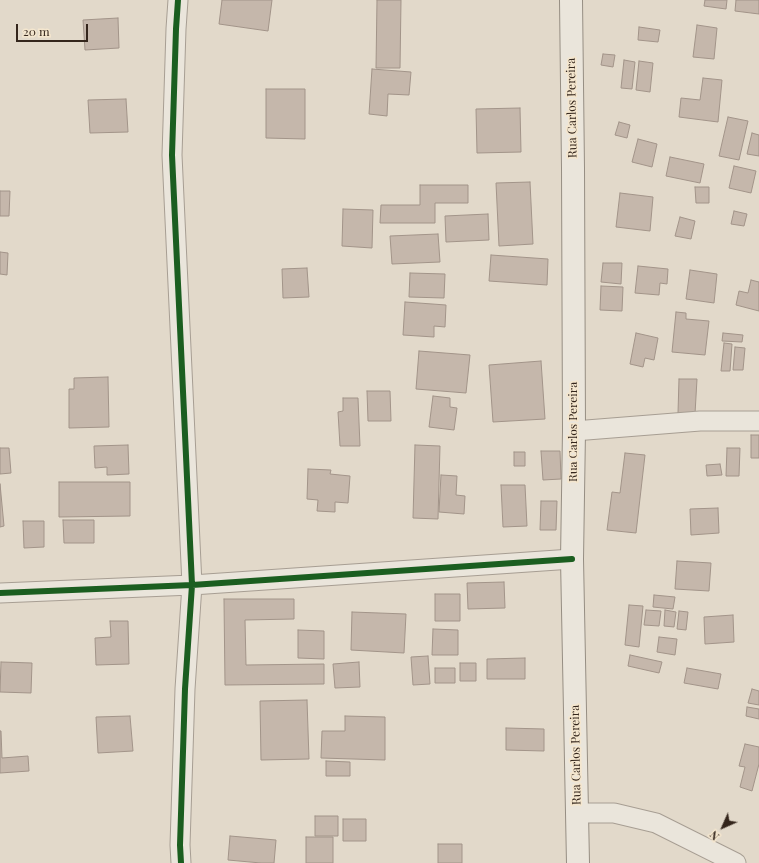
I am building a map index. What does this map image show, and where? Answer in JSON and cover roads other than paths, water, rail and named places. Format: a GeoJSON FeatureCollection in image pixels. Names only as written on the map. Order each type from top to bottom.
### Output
{"type":"FeatureCollection","features":[{"type":"Feature","properties":{"kind":"main road","name":"Rua Carlos Pereira"},"geometry":{"type":"LineString","coordinates":[[571,0],[574,432],[572,559],[578,863]]}},
{"type":"Feature","properties":{"kind":"street"},"geometry":{"type":"LineString","coordinates":[[178,0],[172,155],[192,585],[185,689],[180,845],[181,863]]}},
{"type":"Feature","properties":{"kind":"street"},"geometry":{"type":"LineString","coordinates":[[574,432],[700,421],[759,421]]}},
{"type":"Feature","properties":{"kind":"street"},"geometry":{"type":"LineString","coordinates":[[0,593],[192,585],[572,559]]}},
{"type":"Feature","properties":{"kind":"street"},"geometry":{"type":"LineString","coordinates":[[577,813],[614,813],[656,823],[736,863]]}}]}
